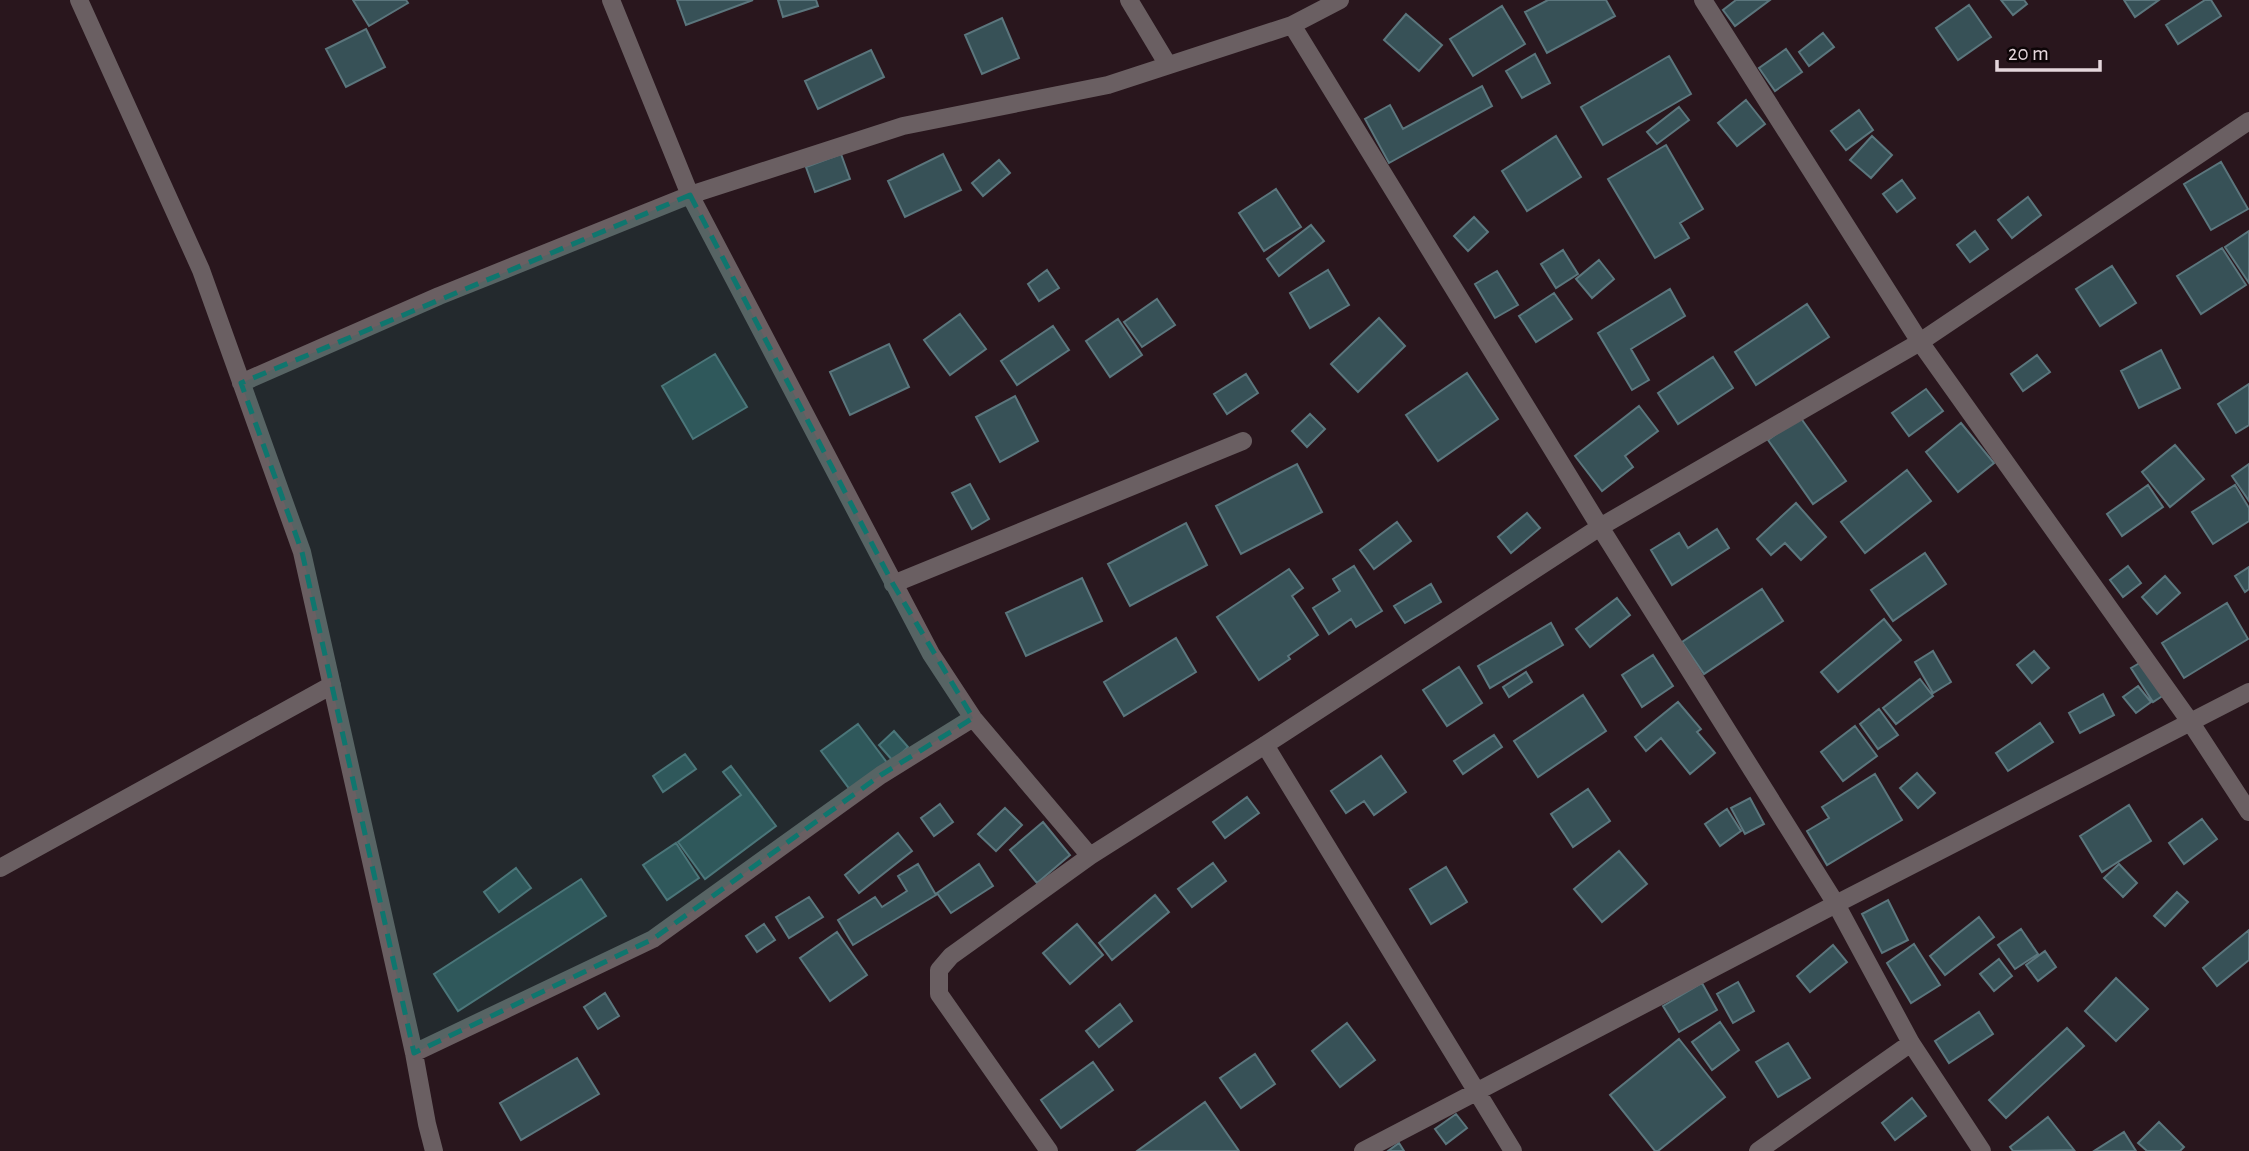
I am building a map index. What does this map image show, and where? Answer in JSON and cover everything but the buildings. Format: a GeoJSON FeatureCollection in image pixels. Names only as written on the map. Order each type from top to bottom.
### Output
{"type":"FeatureCollection","features":[{"type":"Feature","properties":{"kind":"street"},"geometry":{"type":"LineString","coordinates":[[79,0],[201,270],[302,552],[434,1151]]}},
{"type":"Feature","properties":{"kind":"street"},"geometry":{"type":"LineString","coordinates":[[611,0],[690,195],[931,654],[973,718],[1090,856]]}},
{"type":"Feature","properties":{"kind":"street"},"geometry":{"type":"LineString","coordinates":[[1129,0],[1168,65]]}},
{"type":"Feature","properties":{"kind":"street"},"geometry":{"type":"LineString","coordinates":[[241,383],[439,296],[690,195],[903,126],[1108,86],[1292,25],[1340,0]]}},
{"type":"Feature","properties":{"kind":"street"},"geometry":{"type":"LineString","coordinates":[[1703,0],[1920,342],[2191,723],[2249,812]]}},
{"type":"Feature","properties":{"kind":"street"},"geometry":{"type":"LineString","coordinates":[[1292,25],[1600,527],[1836,904],[1911,1043],[1982,1151]]}},
{"type":"Feature","properties":{"kind":"street"},"geometry":{"type":"LineString","coordinates":[[1049,1151],[939,994],[939,970],[951,956],[1090,856],[1600,527],[1920,342],[2249,121]]}},
{"type":"Feature","properties":{"kind":"street"},"geometry":{"type":"LineString","coordinates":[[893,584],[1243,441]]}},
{"type":"Feature","properties":{"kind":"street"},"geometry":{"type":"LineString","coordinates":[[0,868],[332,685]]}},
{"type":"Feature","properties":{"kind":"street"},"geometry":{"type":"LineString","coordinates":[[1363,1151],[2249,692]]}},
{"type":"Feature","properties":{"kind":"street"},"geometry":{"type":"LineString","coordinates":[[414,1053],[653,939],[881,775],[973,718]]}},
{"type":"Feature","properties":{"kind":"street"},"geometry":{"type":"LineString","coordinates":[[1265,745],[1513,1151]]}},
{"type":"Feature","properties":{"kind":"street"},"geometry":{"type":"LineString","coordinates":[[1758,1151],[1911,1043]]}},
{"type":"Feature","properties":{"kind":"highlighted area"},"geometry":{"type":"Polygon","coordinates":[[[690,195],[893,584],[973,718],[881,775],[653,939],[414,1053],[302,552],[241,383],[690,195]]]}}]}
